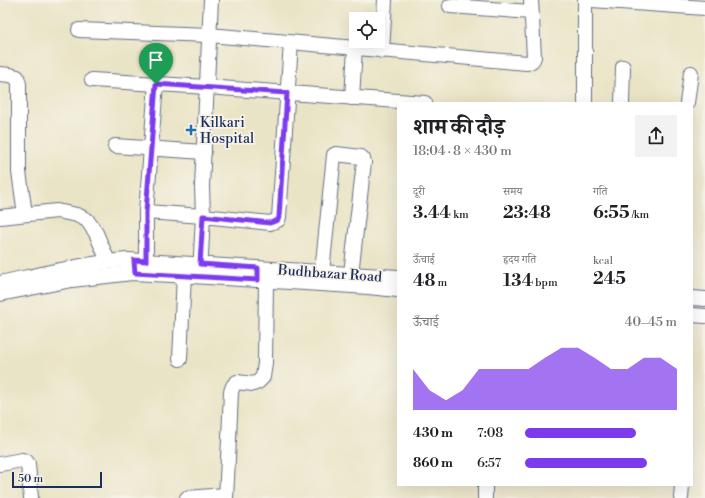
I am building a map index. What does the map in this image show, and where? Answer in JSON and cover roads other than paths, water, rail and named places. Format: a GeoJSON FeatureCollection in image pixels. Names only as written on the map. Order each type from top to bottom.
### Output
{"type":"FeatureCollection","features":[{"type":"Feature","properties":{"kind":"street"},"geometry":{"type":"LineString","coordinates":[[200,270],[203,216],[202,186],[211,0]]}},
{"type":"Feature","properties":{"kind":"street"},"geometry":{"type":"LineString","coordinates":[[382,51],[385,0]]}},
{"type":"Feature","properties":{"kind":"street"},"geometry":{"type":"LineString","coordinates":[[585,0],[585,102]]}},
{"type":"Feature","properties":{"kind":"street"},"geometry":{"type":"LineString","coordinates":[[592,0],[705,8]]}},
{"type":"Feature","properties":{"kind":"street"},"geometry":{"type":"LineString","coordinates":[[352,98],[355,48],[531,62],[533,60],[531,6],[450,6]]}},
{"type":"Feature","properties":{"kind":"street"},"geometry":{"type":"LineString","coordinates":[[79,30],[209,35],[349,47]]}},
{"type":"Feature","properties":{"kind":"street"},"geometry":{"type":"LineString","coordinates":[[146,212],[270,223],[278,220],[291,42]]}},
{"type":"Feature","properties":{"kind":"street"},"geometry":{"type":"LineString","coordinates":[[622,102],[623,67]]}},
{"type":"Feature","properties":{"kind":"street"},"geometry":{"type":"LineString","coordinates":[[687,102],[691,73]]}},
{"type":"Feature","properties":{"kind":"street"},"geometry":{"type":"LineString","coordinates":[[0,74],[17,76],[19,84],[19,172],[25,214]]}},
{"type":"Feature","properties":{"kind":"street"},"geometry":{"type":"LineString","coordinates":[[92,80],[410,102]]}},
{"type":"Feature","properties":{"kind":"street"},"geometry":{"type":"LineString","coordinates":[[138,265],[146,212],[156,84]]}},
{"type":"Feature","properties":{"kind":"street"},"geometry":{"type":"LineString","coordinates":[[115,146],[204,152]]}},
{"type":"Feature","properties":{"kind":"street"},"geometry":{"type":"LineString","coordinates":[[322,272],[334,155],[336,154],[361,157],[364,162],[351,274]]}},
{"type":"Feature","properties":{"kind":"street"},"geometry":{"type":"LineString","coordinates":[[0,217],[57,211],[77,215],[87,220],[96,233],[108,261]]}},
{"type":"Feature","properties":{"kind":"street","name":"Budhbazar Road"},"geometry":{"type":"LineString","coordinates":[[0,283],[108,261],[397,290]]}},
{"type":"Feature","properties":{"kind":"street","name":"Budhbazar Road"},"geometry":{"type":"LineString","coordinates":[[0,294],[138,265],[184,275],[200,270]]}},
{"type":"Feature","properties":{"kind":"street","name":"Budhbazar Road"},"geometry":{"type":"LineString","coordinates":[[261,276],[322,272],[397,277]]}},
{"type":"Feature","properties":{"kind":"street"},"geometry":{"type":"LineString","coordinates":[[180,359],[184,275]]}},
{"type":"Feature","properties":{"kind":"street"},"geometry":{"type":"LineString","coordinates":[[187,498],[225,497],[231,392],[233,386],[237,382],[252,384],[258,382],[263,377],[265,363],[261,276]]}},
{"type":"Feature","properties":{"kind":"street"},"geometry":{"type":"LineString","coordinates":[[693,298],[705,299]]}},
{"type":"Feature","properties":{"kind":"street"},"geometry":{"type":"LineString","coordinates":[[693,315],[705,316]]}},
{"type":"Feature","properties":{"kind":"street"},"geometry":{"type":"LineString","coordinates":[[0,464],[22,460],[26,461],[28,464],[31,498]]}},
{"type":"Feature","properties":{"kind":"street"},"geometry":{"type":"LineString","coordinates":[[485,486],[485,498]]}},
{"type":"Feature","properties":{"kind":"street"},"geometry":{"type":"LineString","coordinates":[[681,498],[682,486]]}},
{"type":"Feature","properties":{"kind":"place","name":"Kilkari Hospital"},"geometry":{"type":"Point","coordinates":[191,130]}}]}
